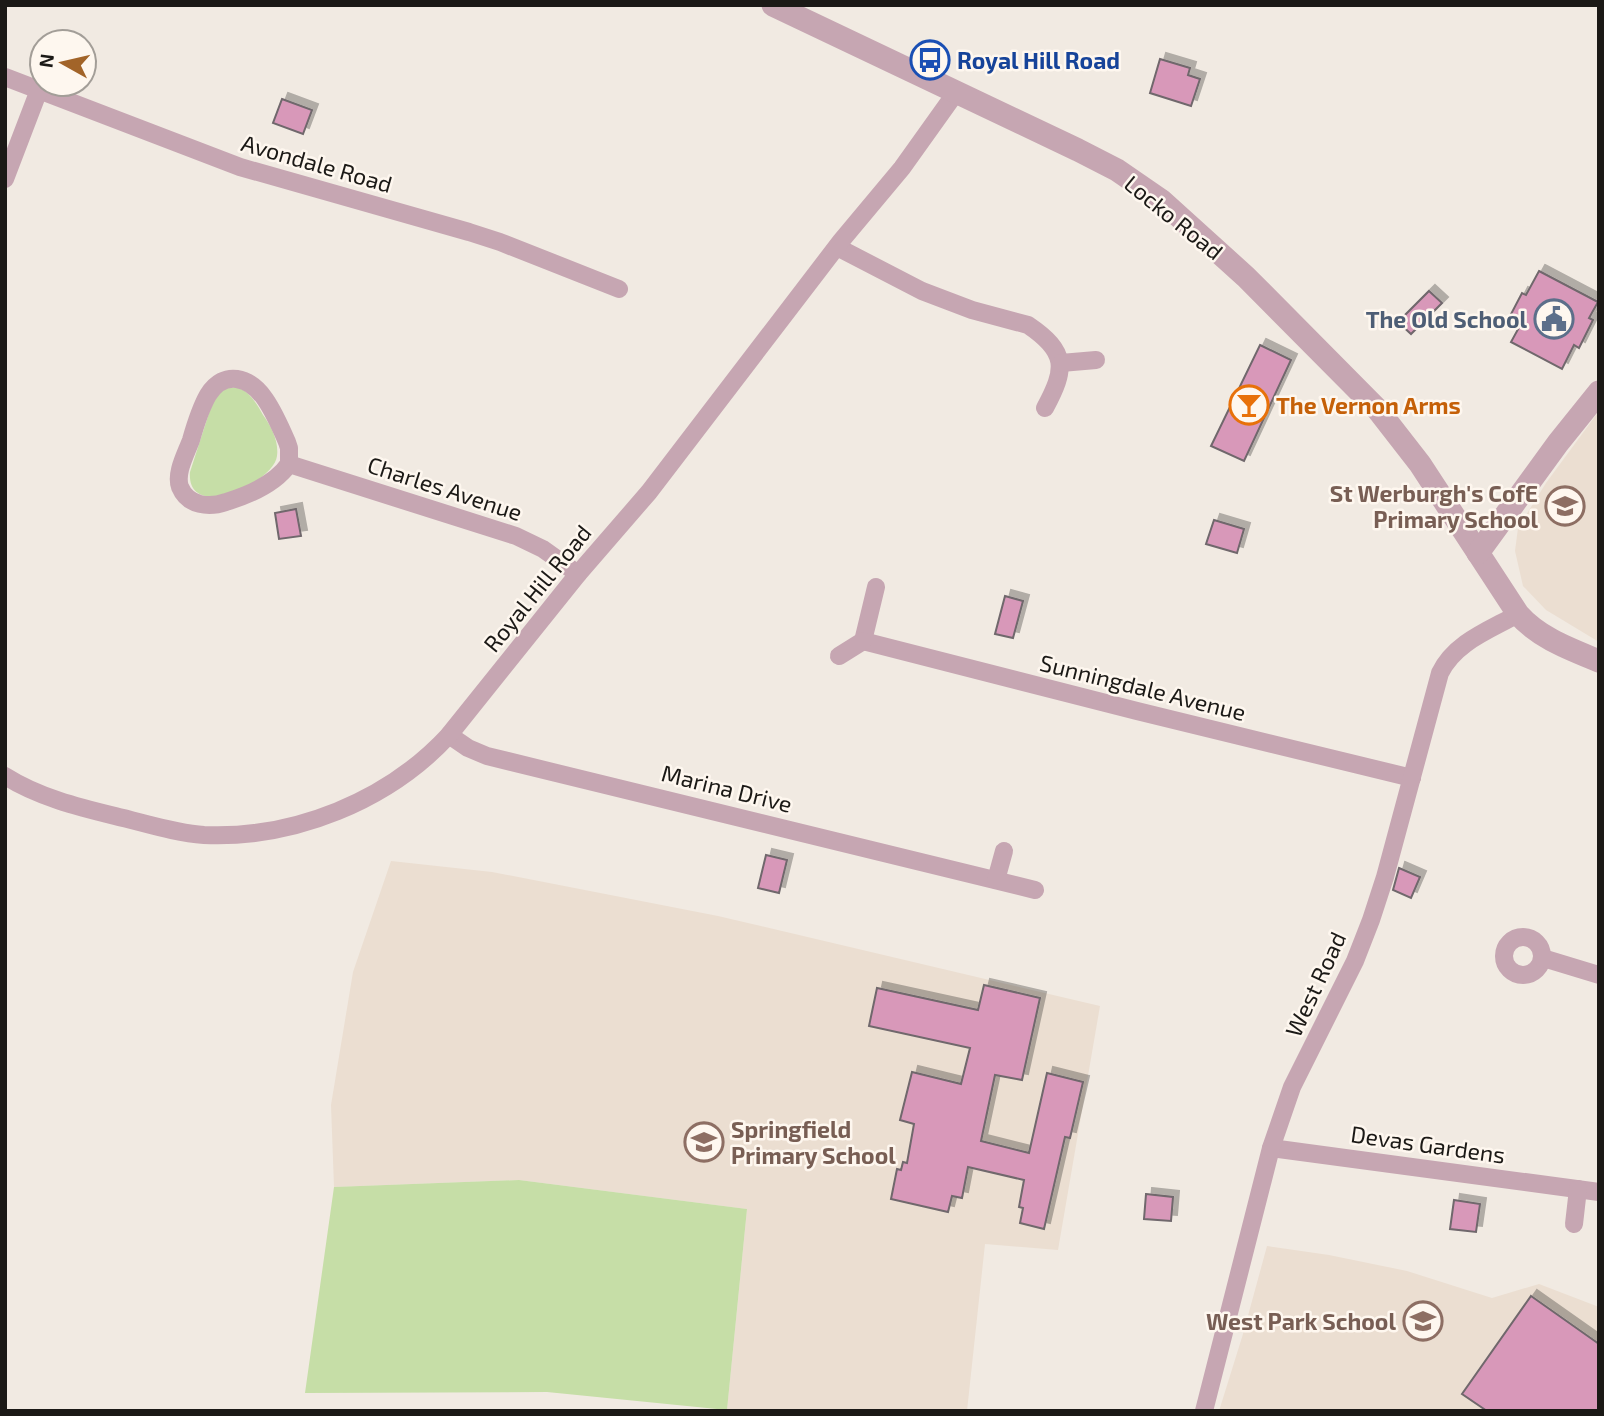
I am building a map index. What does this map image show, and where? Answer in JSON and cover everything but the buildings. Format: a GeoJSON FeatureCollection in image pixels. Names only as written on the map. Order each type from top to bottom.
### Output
{"type":"FeatureCollection","features":[{"type":"Feature","properties":{"kind":"street","name":"Locko Road"},"geometry":{"type":"LineString","coordinates":[[773,5],[1117,170],[1151,193],[1246,277],[1378,410],[1420,464],[1518,614],[1549,638],[1599,661]]}},
{"type":"Feature","properties":{"kind":"street","name":"Avondale Road"},"geometry":{"type":"LineString","coordinates":[[5,77],[28,86]]}},
{"type":"Feature","properties":{"kind":"street","name":"Royal Hill Road"},"geometry":{"type":"LineString","coordinates":[[5,776],[53,799],[166,829],[204,835],[242,834],[290,826],[342,810],[403,777],[427,758],[449,735],[578,574],[649,492],[837,247],[902,168],[957,91]]}},
{"type":"Feature","properties":{"kind":"street"},"geometry":{"type":"LineString","coordinates":[[5,179],[35,98]]}},
{"type":"Feature","properties":{"kind":"street","name":"Avondale Road"},"geometry":{"type":"LineString","coordinates":[[59,98],[220,160],[469,232],[618,289]]}},
{"type":"Feature","properties":{"kind":"street"},"geometry":{"type":"LineString","coordinates":[[837,247],[922,290],[972,310],[1028,325],[1051,344],[1061,363],[1054,391],[1045,408]]}},
{"type":"Feature","properties":{"kind":"street"},"geometry":{"type":"LineString","coordinates":[[1061,363],[1096,360]]}},
{"type":"Feature","properties":{"kind":"street"},"geometry":{"type":"LineString","coordinates":[[231,378],[243,381],[264,398],[287,442],[289,464],[279,477],[262,487],[216,505],[197,504],[187,497],[179,484],[181,470],[208,396],[218,384],[231,378]]}},
{"type":"Feature","properties":{"kind":"street"},"geometry":{"type":"LineString","coordinates":[[1478,553],[1558,443],[1599,392]]}},
{"type":"Feature","properties":{"kind":"street","name":"Charles Avenue"},"geometry":{"type":"LineString","coordinates":[[289,464],[516,536],[543,549],[578,574]]}},
{"type":"Feature","properties":{"kind":"street"},"geometry":{"type":"LineString","coordinates":[[839,656],[863,641],[876,587]]}},
{"type":"Feature","properties":{"kind":"street","name":"West Road"},"geometry":{"type":"LineString","coordinates":[[1204,1411],[1271,1148],[1292,1087],[1363,940],[1385,877],[1435,689],[1445,664],[1463,645],[1518,614]]}},
{"type":"Feature","properties":{"kind":"street","name":"Sunningdale Avenue"},"geometry":{"type":"LineString","coordinates":[[863,641],[1412,778]]}},
{"type":"Feature","properties":{"kind":"street","name":"Marina Drive"},"geometry":{"type":"LineString","coordinates":[[449,735],[477,753],[1035,890]]}},
{"type":"Feature","properties":{"kind":"street"},"geometry":{"type":"LineString","coordinates":[[996,880],[1003,851]]}},
{"type":"Feature","properties":{"kind":"street"},"geometry":{"type":"LineString","coordinates":[[1543,958],[1599,975]]}},
{"type":"Feature","properties":{"kind":"street","name":"Devas Gardens"},"geometry":{"type":"LineString","coordinates":[[1271,1148],[1599,1192]]}},
{"type":"Feature","properties":{"kind":"street"},"geometry":{"type":"LineString","coordinates":[[1574,1224],[1578,1189]]}},
{"type":"Feature","properties":{"kind":"shaded area","name":"St Werburgh's CofE Primary School"},"geometry":{"type":"Polygon","coordinates":[[[1599,411],[1599,642],[1546,610],[1523,586],[1515,551],[1518,528],[1546,483],[1599,411]]]}},
{"type":"Feature","properties":{"kind":"shaded area","name":"Springfield Primary School"},"geometry":{"type":"Polygon","coordinates":[[[391,861],[492,872],[718,916],[1100,1006],[1058,1250],[985,1244],[967,1411],[727,1410],[747,1209],[519,1180],[334,1187],[331,1105],[353,972],[391,861]]]}},
{"type":"Feature","properties":{"kind":"shaded area","name":"West Park School"},"geometry":{"type":"Polygon","coordinates":[[[1267,1246],[1407,1271],[1492,1298],[1539,1284],[1599,1307],[1599,1411],[1219,1411],[1267,1246]]]}},
{"type":"Feature","properties":{"kind":"green space"},"geometry":{"type":"Polygon","coordinates":[[[227,388],[242,389],[253,399],[274,434],[277,456],[272,467],[262,477],[247,486],[231,493],[201,495],[192,487],[190,472],[217,394],[227,388]]]}},
{"type":"Feature","properties":{"kind":"green space"},"geometry":{"type":"Polygon","coordinates":[[[519,1180],[747,1209],[727,1410],[547,1392],[305,1393],[334,1187],[519,1180]]]}},
{"type":"Feature","properties":{"kind":"place","name":"Royal Hill Road"},"geometry":{"type":"Point","coordinates":[930,60]}},
{"type":"Feature","properties":{"kind":"place","name":"The Old School"},"geometry":{"type":"Point","coordinates":[1554,319]}},
{"type":"Feature","properties":{"kind":"place","name":"The Vernon Arms"},"geometry":{"type":"Point","coordinates":[1249,405]}},
{"type":"Feature","properties":{"kind":"place","name":"St Werburgh's CofE Primary School"},"geometry":{"type":"Point","coordinates":[1565,506]}},
{"type":"Feature","properties":{"kind":"place","name":"Springfield Primary School"},"geometry":{"type":"Point","coordinates":[704,1142]}},
{"type":"Feature","properties":{"kind":"place","name":"West Park School"},"geometry":{"type":"Point","coordinates":[1423,1321]}}]}
